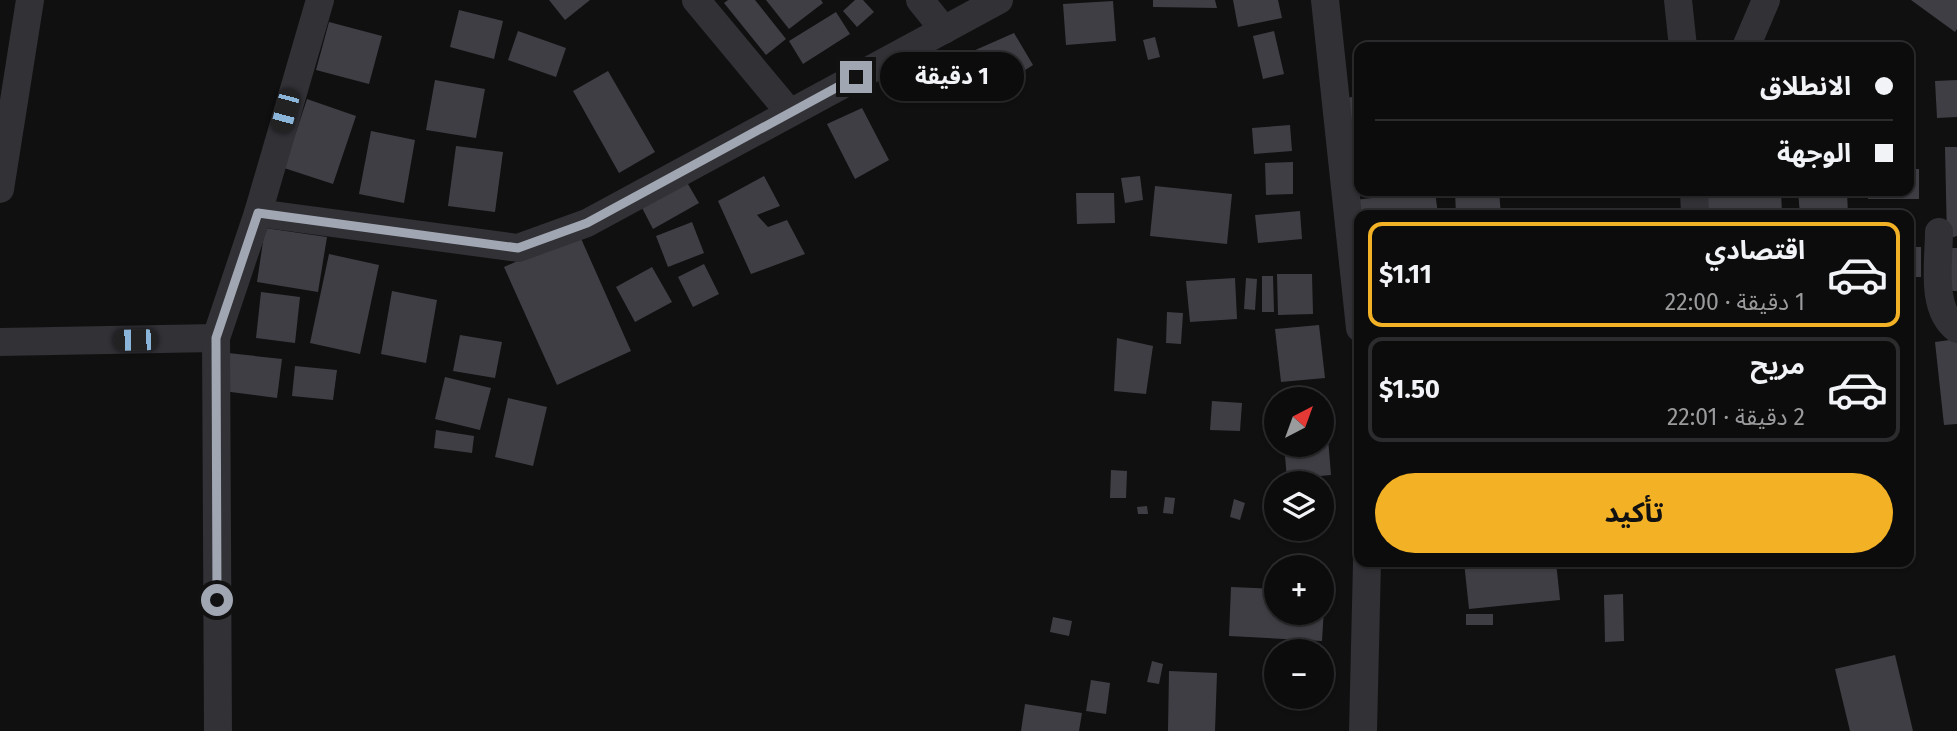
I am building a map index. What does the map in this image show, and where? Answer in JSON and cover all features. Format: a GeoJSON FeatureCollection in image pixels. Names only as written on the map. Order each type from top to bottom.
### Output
{"type":"FeatureCollection","features":[{"type":"Feature","properties":{"kind":"street"},"geometry":{"type":"LineString","coordinates":[[0,189],[30,0]]}},
{"type":"Feature","properties":{"kind":"street"},"geometry":{"type":"LineString","coordinates":[[218,731],[216,338],[258,213],[320,0]]}},
{"type":"Feature","properties":{"kind":"street"},"geometry":{"type":"LineString","coordinates":[[696,0],[790,113]]}},
{"type":"Feature","properties":{"kind":"street"},"geometry":{"type":"LineString","coordinates":[[920,0],[944,30]]}},
{"type":"Feature","properties":{"kind":"street"},"geometry":{"type":"LineString","coordinates":[[258,213],[518,248],[587,223],[999,0]]}},
{"type":"Feature","properties":{"kind":"street"},"geometry":{"type":"LineString","coordinates":[[1325,0],[1354,272]]}},
{"type":"Feature","properties":{"kind":"street"},"geometry":{"type":"LineString","coordinates":[[1678,0],[1682,42]]}},
{"type":"Feature","properties":{"kind":"street"},"geometry":{"type":"LineString","coordinates":[[1748,42],[1766,0]]}},
{"type":"Feature","properties":{"kind":"street"},"geometry":{"type":"LineString","coordinates":[[1938,232],[1940,305],[1950,324],[1957,329]]}},
{"type":"Feature","properties":{"kind":"street"},"geometry":{"type":"LineString","coordinates":[[0,342],[216,338]]}},
{"type":"Feature","properties":{"kind":"street"},"geometry":{"type":"LineString","coordinates":[[1363,731],[1367,567]]}},
{"type":"Feature","properties":{"kind":"building"},"geometry":{"type":"Polygon","coordinates":[[[549,0],[590,0],[565,20],[549,0]]]}},
{"type":"Feature","properties":{"kind":"building"},"geometry":{"type":"Polygon","coordinates":[[[728,0],[755,0],[786,39],[766,55],[724,3],[728,0]]]}},
{"type":"Feature","properties":{"kind":"building"},"geometry":{"type":"Polygon","coordinates":[[[766,0],[821,0],[823,3],[789,29],[766,0]]]}},
{"type":"Feature","properties":{"kind":"building"},"geometry":{"type":"Polygon","coordinates":[[[855,0],[863,0],[874,12],[857,27],[843,11],[855,0]]]}},
{"type":"Feature","properties":{"kind":"building"},"geometry":{"type":"Polygon","coordinates":[[[1153,0],[1215,0],[1217,8],[1153,7],[1153,0]]]}},
{"type":"Feature","properties":{"kind":"building"},"geometry":{"type":"Polygon","coordinates":[[[1233,0],[1278,0],[1282,18],[1238,27],[1233,0]]]}},
{"type":"Feature","properties":{"kind":"building"},"geometry":{"type":"Polygon","coordinates":[[[1911,0],[1957,0],[1955,32],[1911,0]]]}},
{"type":"Feature","properties":{"kind":"building"},"geometry":{"type":"Polygon","coordinates":[[[1113,1],[1116,41],[1066,45],[1063,4],[1113,1]]]}},
{"type":"Feature","properties":{"kind":"building"},"geometry":{"type":"Polygon","coordinates":[[[459,10],[503,21],[494,59],[450,47],[459,10]]]}},
{"type":"Feature","properties":{"kind":"building"},"geometry":{"type":"Polygon","coordinates":[[[836,12],[850,34],[803,64],[789,41],[836,12]]]}},
{"type":"Feature","properties":{"kind":"building"},"geometry":{"type":"Polygon","coordinates":[[[329,22],[382,36],[369,84],[316,70],[329,22]]]}},
{"type":"Feature","properties":{"kind":"building"},"geometry":{"type":"Polygon","coordinates":[[[518,31],[566,48],[556,77],[508,60],[518,31]]]}},
{"type":"Feature","properties":{"kind":"building"},"geometry":{"type":"Polygon","coordinates":[[[1274,31],[1284,74],[1263,79],[1253,36],[1274,31]]]}},
{"type":"Feature","properties":{"kind":"building"},"geometry":{"type":"Polygon","coordinates":[[[1014,33],[1033,65],[977,101],[955,59],[1014,33]]]}},
{"type":"Feature","properties":{"kind":"building"},"geometry":{"type":"Polygon","coordinates":[[[1155,37],[1160,57],[1148,60],[1143,40],[1155,37]]]}},
{"type":"Feature","properties":{"kind":"building"},"geometry":{"type":"Polygon","coordinates":[[[608,71],[655,152],[619,173],[573,91],[608,71]]]}},
{"type":"Feature","properties":{"kind":"building"},"geometry":{"type":"Polygon","coordinates":[[[435,80],[485,89],[476,138],[426,130],[435,80]]]}},
{"type":"Feature","properties":{"kind":"building"},"geometry":{"type":"Polygon","coordinates":[[[1957,80],[1957,117],[1937,118],[1935,81],[1957,80]]]}},
{"type":"Feature","properties":{"kind":"building"},"geometry":{"type":"Polygon","coordinates":[[[1354,96],[1354,120],[1348,121],[1343,99],[1354,96]]]}},
{"type":"Feature","properties":{"kind":"building"},"geometry":{"type":"Polygon","coordinates":[[[307,99],[356,116],[333,184],[284,168],[307,99]]]}},
{"type":"Feature","properties":{"kind":"building"},"geometry":{"type":"Polygon","coordinates":[[[862,108],[889,160],[855,179],[827,124],[862,108]]]}},
{"type":"Feature","properties":{"kind":"building"},"geometry":{"type":"Polygon","coordinates":[[[1914,113],[1916,113],[1914,151],[1914,113]]]}},
{"type":"Feature","properties":{"kind":"building"},"geometry":{"type":"Polygon","coordinates":[[[1290,125],[1292,151],[1254,154],[1252,128],[1290,125]]]}},
{"type":"Feature","properties":{"kind":"building"},"geometry":{"type":"Polygon","coordinates":[[[371,131],[415,140],[404,203],[359,194],[371,131]]]}},
{"type":"Feature","properties":{"kind":"building"},"geometry":{"type":"Polygon","coordinates":[[[456,146],[503,152],[495,212],[448,206],[456,146]]]}},
{"type":"Feature","properties":{"kind":"building"},"geometry":{"type":"Polygon","coordinates":[[[1945,147],[1957,147],[1957,236],[1947,239],[1945,147]]]}},
{"type":"Feature","properties":{"kind":"building"},"geometry":{"type":"Polygon","coordinates":[[[1293,162],[1293,194],[1266,195],[1265,163],[1293,162]]]}},
{"type":"Feature","properties":{"kind":"building"},"geometry":{"type":"Polygon","coordinates":[[[1914,169],[1919,169],[1919,199],[1868,199],[1868,196],[1914,196],[1914,169]]]}},
{"type":"Feature","properties":{"kind":"building"},"geometry":{"type":"Polygon","coordinates":[[[764,176],[780,206],[757,215],[768,227],[787,220],[805,254],[751,274],[718,201],[764,176]]]}},
{"type":"Feature","properties":{"kind":"building"},"geometry":{"type":"Polygon","coordinates":[[[1140,176],[1143,200],[1125,203],[1121,178],[1140,176]]]}},
{"type":"Feature","properties":{"kind":"building"},"geometry":{"type":"Polygon","coordinates":[[[685,179],[699,203],[653,229],[640,204],[685,179]]]}},
{"type":"Feature","properties":{"kind":"building"},"geometry":{"type":"Polygon","coordinates":[[[1155,186],[1232,194],[1227,244],[1150,236],[1155,186]]]}},
{"type":"Feature","properties":{"kind":"building"},"geometry":{"type":"Polygon","coordinates":[[[1076,193],[1114,193],[1115,223],[1077,224],[1076,193]]]}},
{"type":"Feature","properties":{"kind":"building"},"geometry":{"type":"Polygon","coordinates":[[[1390,196],[1436,196],[1437,210],[1358,210],[1354,200],[1390,196]]]}},
{"type":"Feature","properties":{"kind":"building"},"geometry":{"type":"Polygon","coordinates":[[[1455,196],[1499,196],[1501,210],[1456,210],[1455,196]]]}},
{"type":"Feature","properties":{"kind":"building"},"geometry":{"type":"Polygon","coordinates":[[[1701,196],[1781,196],[1782,210],[1701,210],[1701,196]]]}},
{"type":"Feature","properties":{"kind":"building"},"geometry":{"type":"Polygon","coordinates":[[[1798,196],[1847,196],[1848,210],[1800,210],[1798,196]]]}},
{"type":"Feature","properties":{"kind":"building"},"geometry":{"type":"Polygon","coordinates":[[[1300,211],[1302,239],[1258,243],[1255,215],[1300,211]]]}},
{"type":"Feature","properties":{"kind":"building"},"geometry":{"type":"Polygon","coordinates":[[[692,222],[704,253],[668,267],[656,236],[692,222]]]}},
{"type":"Feature","properties":{"kind":"building"},"geometry":{"type":"Polygon","coordinates":[[[265,228],[327,237],[318,292],[257,282],[265,228]]]}},
{"type":"Feature","properties":{"kind":"building"},"geometry":{"type":"Polygon","coordinates":[[[579,234],[631,351],[557,385],[504,267],[579,234]]]}},
{"type":"Feature","properties":{"kind":"building"},"geometry":{"type":"Polygon","coordinates":[[[1914,247],[1921,247],[1921,277],[1914,277],[1914,247]]]}},
{"type":"Feature","properties":{"kind":"building"},"geometry":{"type":"Polygon","coordinates":[[[1945,248],[1957,248],[1957,291],[1946,291],[1945,248]]]}},
{"type":"Feature","properties":{"kind":"building"},"geometry":{"type":"Polygon","coordinates":[[[329,254],[379,265],[360,354],[310,343],[329,254]]]}},
{"type":"Feature","properties":{"kind":"building"},"geometry":{"type":"Polygon","coordinates":[[[704,264],[719,294],[693,307],[678,277],[704,264]]]}},
{"type":"Feature","properties":{"kind":"building"},"geometry":{"type":"Polygon","coordinates":[[[652,267],[672,302],[635,322],[616,287],[652,267]]]}},
{"type":"Feature","properties":{"kind":"building"},"geometry":{"type":"Polygon","coordinates":[[[1277,274],[1312,274],[1313,314],[1278,315],[1277,274]]]}},
{"type":"Feature","properties":{"kind":"building"},"geometry":{"type":"Polygon","coordinates":[[[1262,276],[1273,276],[1274,312],[1262,312],[1262,276]]]}},
{"type":"Feature","properties":{"kind":"building"},"geometry":{"type":"Polygon","coordinates":[[[1235,278],[1237,319],[1190,322],[1186,281],[1235,278]]]}},
{"type":"Feature","properties":{"kind":"building"},"geometry":{"type":"Polygon","coordinates":[[[1246,278],[1257,279],[1255,310],[1244,309],[1246,278]]]}},
{"type":"Feature","properties":{"kind":"building"},"geometry":{"type":"Polygon","coordinates":[[[392,291],[437,300],[426,363],[381,354],[392,291]]]}},
{"type":"Feature","properties":{"kind":"building"},"geometry":{"type":"Polygon","coordinates":[[[261,292],[300,297],[295,343],[256,338],[261,292]]]}},
{"type":"Feature","properties":{"kind":"building"},"geometry":{"type":"Polygon","coordinates":[[[1167,312],[1183,313],[1181,344],[1166,343],[1167,312]]]}},
{"type":"Feature","properties":{"kind":"building"},"geometry":{"type":"Polygon","coordinates":[[[1319,325],[1325,378],[1281,382],[1275,329],[1319,325]]]}},
{"type":"Feature","properties":{"kind":"building"},"geometry":{"type":"Polygon","coordinates":[[[460,335],[502,342],[495,378],[453,371],[460,335]]]}},
{"type":"Feature","properties":{"kind":"building"},"geometry":{"type":"Polygon","coordinates":[[[1117,338],[1153,346],[1146,394],[1114,391],[1117,338]]]}},
{"type":"Feature","properties":{"kind":"building"},"geometry":{"type":"Polygon","coordinates":[[[1957,339],[1957,424],[1944,425],[1935,342],[1957,339]]]}},
{"type":"Feature","properties":{"kind":"building"},"geometry":{"type":"Polygon","coordinates":[[[228,353],[282,359],[277,398],[223,391],[228,353]]]}},
{"type":"Feature","properties":{"kind":"building"},"geometry":{"type":"Polygon","coordinates":[[[295,366],[337,370],[333,400],[292,396],[295,366]]]}},
{"type":"Feature","properties":{"kind":"building"},"geometry":{"type":"Polygon","coordinates":[[[445,377],[491,388],[480,430],[435,419],[445,377]]]}},
{"type":"Feature","properties":{"kind":"building"},"geometry":{"type":"Polygon","coordinates":[[[508,398],[547,407],[533,466],[495,457],[508,398]]]}},
{"type":"Feature","properties":{"kind":"building"},"geometry":{"type":"Polygon","coordinates":[[[1212,401],[1242,403],[1240,431],[1210,430],[1212,401]]]}},
{"type":"Feature","properties":{"kind":"building"},"geometry":{"type":"Polygon","coordinates":[[[436,430],[474,436],[472,453],[434,448],[436,430]]]}},
{"type":"Feature","properties":{"kind":"building"},"geometry":{"type":"Polygon","coordinates":[[[1285,457],[1330,457],[1331,471],[1286,471],[1285,457]]]}},
{"type":"Feature","properties":{"kind":"building"},"geometry":{"type":"Polygon","coordinates":[[[1111,470],[1127,471],[1126,498],[1110,498],[1111,470]]]}},
{"type":"Feature","properties":{"kind":"building"},"geometry":{"type":"Polygon","coordinates":[[[1165,497],[1175,498],[1173,514],[1163,513],[1165,497]]]}},
{"type":"Feature","properties":{"kind":"building"},"geometry":{"type":"Polygon","coordinates":[[[1234,499],[1245,503],[1240,520],[1230,517],[1234,499]]]}},
{"type":"Feature","properties":{"kind":"building"},"geometry":{"type":"Polygon","coordinates":[[[1147,506],[1148,514],[1138,514],[1137,507],[1147,506]]]}},
{"type":"Feature","properties":{"kind":"building"},"geometry":{"type":"Polygon","coordinates":[[[1465,567],[1557,567],[1560,600],[1469,609],[1465,567]]]}},
{"type":"Feature","properties":{"kind":"building"},"geometry":{"type":"Polygon","coordinates":[[[1231,587],[1264,588],[1264,625],[1323,625],[1322,639],[1229,636],[1231,587]]]}},
{"type":"Feature","properties":{"kind":"building"},"geometry":{"type":"Polygon","coordinates":[[[1623,594],[1624,641],[1605,642],[1604,595],[1623,594]]]}},
{"type":"Feature","properties":{"kind":"building"},"geometry":{"type":"Polygon","coordinates":[[[1466,614],[1493,614],[1493,625],[1466,625],[1466,614]]]}},
{"type":"Feature","properties":{"kind":"building"},"geometry":{"type":"Polygon","coordinates":[[[1053,617],[1072,621],[1069,636],[1050,632],[1053,617]]]}},
{"type":"Feature","properties":{"kind":"building"},"geometry":{"type":"Polygon","coordinates":[[[1895,655],[1913,731],[1850,731],[1835,669],[1895,655]]]}},
{"type":"Feature","properties":{"kind":"building"},"geometry":{"type":"Polygon","coordinates":[[[1152,661],[1163,664],[1159,684],[1147,682],[1152,661]]]}},
{"type":"Feature","properties":{"kind":"building"},"geometry":{"type":"Polygon","coordinates":[[[1169,671],[1217,673],[1215,731],[1168,731],[1169,671]]]}},
{"type":"Feature","properties":{"kind":"building"},"geometry":{"type":"Polygon","coordinates":[[[1091,680],[1110,683],[1106,714],[1086,711],[1091,680]]]}},
{"type":"Feature","properties":{"kind":"building"},"geometry":{"type":"Polygon","coordinates":[[[1025,704],[1082,713],[1079,731],[1021,731],[1025,704]]]}},
{"type":"Feature","properties":{"kind":"route"},"geometry":{"type":"LineString","coordinates":[[217,600],[216,338],[240,259],[258,213],[518,248],[587,223],[856,77]]}}]}
